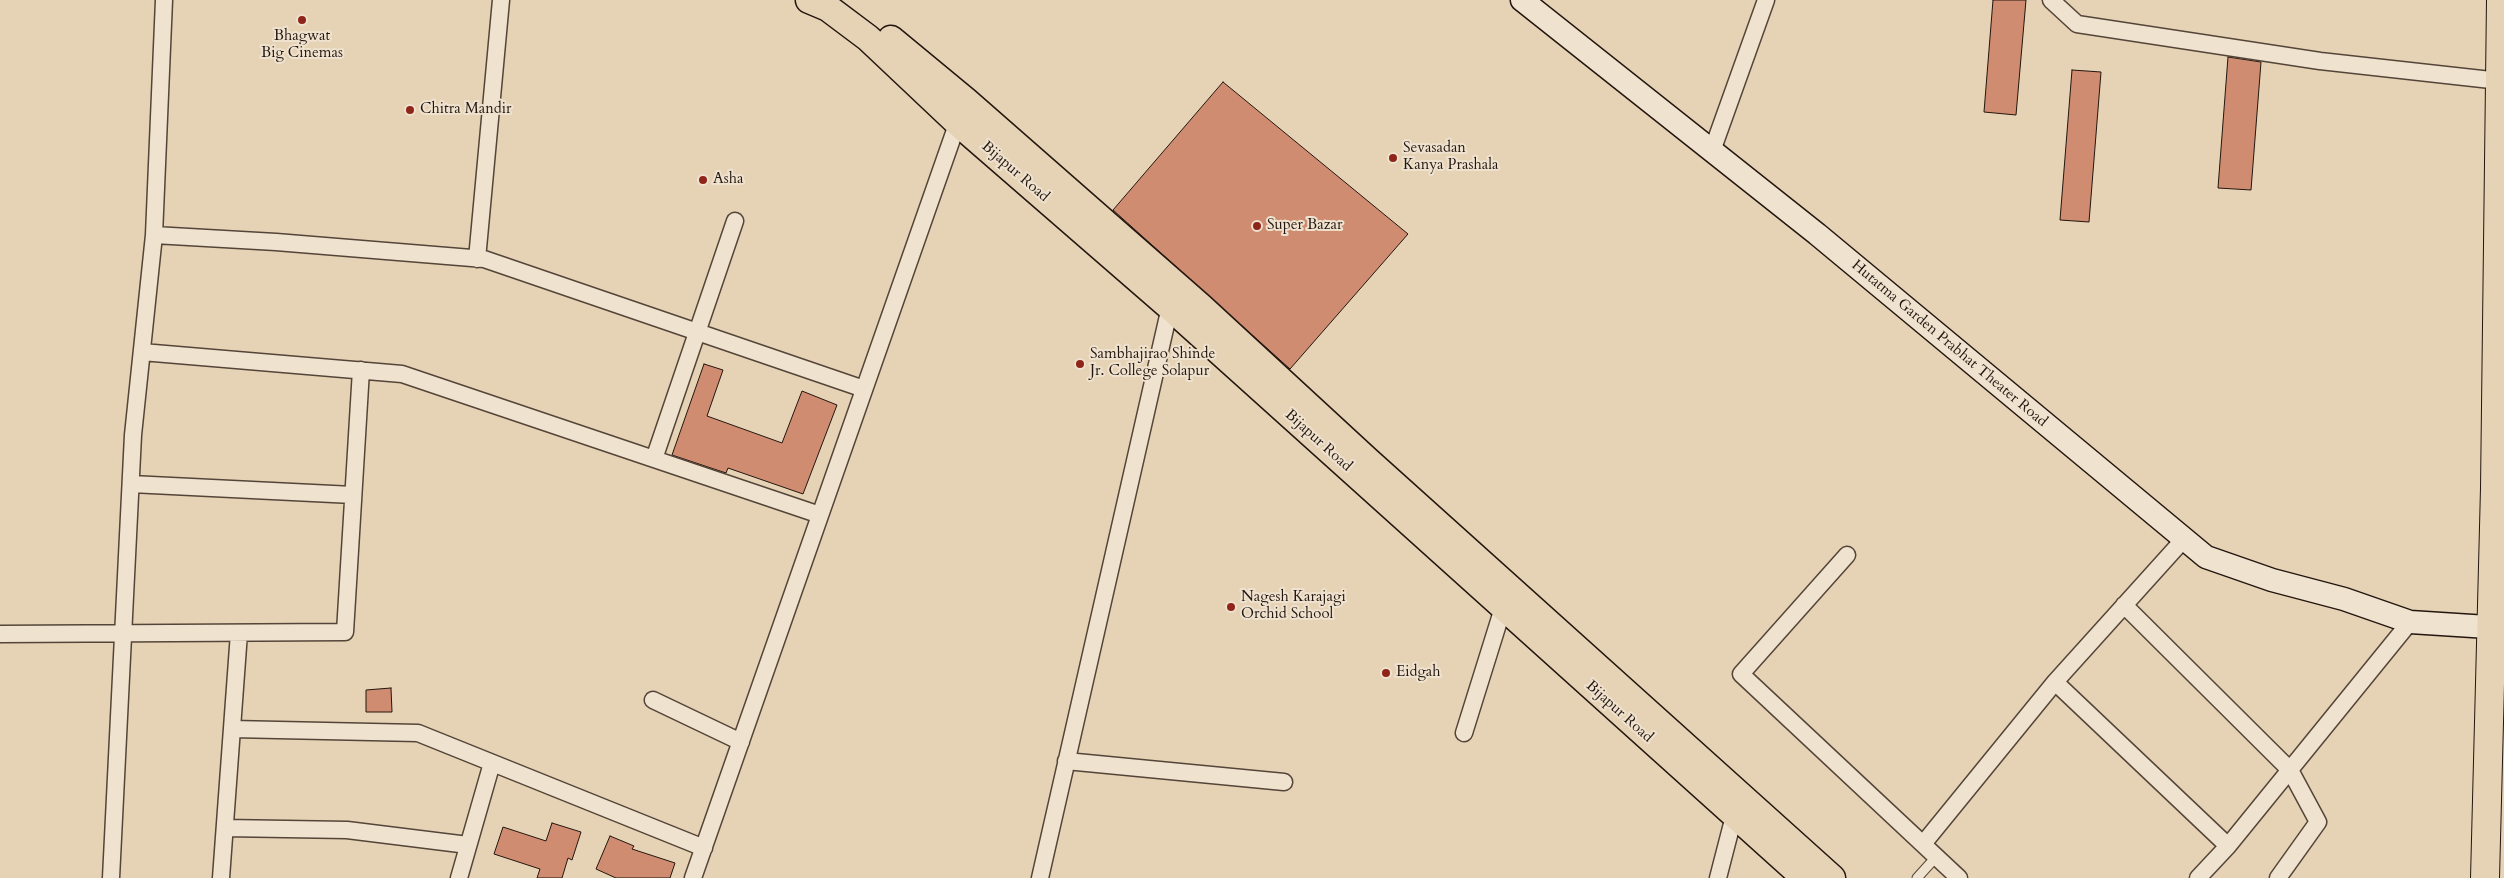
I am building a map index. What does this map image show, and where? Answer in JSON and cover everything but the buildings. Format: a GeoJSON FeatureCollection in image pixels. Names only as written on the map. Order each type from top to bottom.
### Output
{"type":"FeatureCollection","features":[{"type":"Feature","properties":{"kind":"highway"},"geometry":{"type":"LineString","coordinates":[[2485,878],[2497,627],[2501,0]]}},
{"type":"Feature","properties":{"kind":"main road","name":"Bijapur Road"},"geometry":{"type":"LineString","coordinates":[[827,3],[962,112],[1176,299],[1503,608],[1805,878]]}},
{"type":"Feature","properties":{"kind":"main road"},"geometry":{"type":"LineString","coordinates":[[1176,299],[1832,878]]}},
{"type":"Feature","properties":{"kind":"street"},"geometry":{"type":"LineString","coordinates":[[111,878],[133,435],[154,235],[164,0]]}},
{"type":"Feature","properties":{"kind":"street"},"geometry":{"type":"LineString","coordinates":[[477,258],[501,0]]}},
{"type":"Feature","properties":{"kind":"street","name":"Hutatma Garden Prabhat Theater Road"},"geometry":{"type":"LineString","coordinates":[[1522,0],[1817,234],[2206,557],[2272,580],[2344,599],[2410,622],[2497,627]]}},
{"type":"Feature","properties":{"kind":"street"},"geometry":{"type":"LineString","coordinates":[[1712,151],[1766,0]]}},
{"type":"Feature","properties":{"kind":"street"},"geometry":{"type":"LineString","coordinates":[[2050,0],[2076,24],[2320,61],[2500,81]]}},
{"type":"Feature","properties":{"kind":"street"},"geometry":{"type":"LineString","coordinates":[[693,878],[962,112]]}},
{"type":"Feature","properties":{"kind":"street"},"geometry":{"type":"LineString","coordinates":[[654,459],[735,221]]}},
{"type":"Feature","properties":{"kind":"street"},"geometry":{"type":"LineString","coordinates":[[154,235],[276,242],[477,258],[864,388]]}},
{"type":"Feature","properties":{"kind":"street"},"geometry":{"type":"LineString","coordinates":[[1040,878],[1176,299]]}},
{"type":"Feature","properties":{"kind":"street"},"geometry":{"type":"LineString","coordinates":[[142,352],[402,374],[820,515]]}},
{"type":"Feature","properties":{"kind":"street"},"geometry":{"type":"LineString","coordinates":[[0,634],[124,635],[345,632],[361,370]]}},
{"type":"Feature","properties":{"kind":"street"},"geometry":{"type":"LineString","coordinates":[[131,484],[353,495]]}},
{"type":"Feature","properties":{"kind":"street"},"geometry":{"type":"LineString","coordinates":[[1924,844],[2054,682],[2184,539]]}},
{"type":"Feature","properties":{"kind":"street"},"geometry":{"type":"LineString","coordinates":[[1847,555],[1741,674],[1959,878]]}},
{"type":"Feature","properties":{"kind":"street"},"geometry":{"type":"LineString","coordinates":[[2124,605],[2290,770],[2318,822],[2278,878]]}},
{"type":"Feature","properties":{"kind":"street"},"geometry":{"type":"LineString","coordinates":[[1464,733],[1503,608]]}},
{"type":"Feature","properties":{"kind":"street"},"geometry":{"type":"LineString","coordinates":[[2198,878],[2228,846],[2410,622]]}},
{"type":"Feature","properties":{"kind":"street"},"geometry":{"type":"LineString","coordinates":[[221,878],[240,633]]}},
{"type":"Feature","properties":{"kind":"street"},"geometry":{"type":"LineString","coordinates":[[2054,682],[2228,846]]}},
{"type":"Feature","properties":{"kind":"street"},"geometry":{"type":"LineString","coordinates":[[653,700],[741,742]]}},
{"type":"Feature","properties":{"kind":"street"},"geometry":{"type":"LineString","coordinates":[[232,729],[418,733],[704,848]]}},
{"type":"Feature","properties":{"kind":"street"},"geometry":{"type":"LineString","coordinates":[[1066,761],[1284,782]]}},
{"type":"Feature","properties":{"kind":"street"},"geometry":{"type":"LineString","coordinates":[[458,878],[492,763]]}},
{"type":"Feature","properties":{"kind":"street"},"geometry":{"type":"LineString","coordinates":[[1718,878],[1734,816]]}},
{"type":"Feature","properties":{"kind":"street"},"geometry":{"type":"LineString","coordinates":[[225,828],[347,830],[468,845]]}},
{"type":"Feature","properties":{"kind":"lane"},"geometry":{"type":"LineString","coordinates":[[1917,878],[1936,857]]}},
{"type":"Feature","properties":{"kind":"place","name":"Bhagwat Big Cinemas"},"geometry":{"type":"Point","coordinates":[302,20]}},
{"type":"Feature","properties":{"kind":"place","name":"Chitra Mandir"},"geometry":{"type":"Point","coordinates":[410,110]}},
{"type":"Feature","properties":{"kind":"place","name":"Sevasadan Kanya Prashala"},"geometry":{"type":"Point","coordinates":[1393,158]}},
{"type":"Feature","properties":{"kind":"place","name":"Asha"},"geometry":{"type":"Point","coordinates":[703,180]}},
{"type":"Feature","properties":{"kind":"place","name":"Super Bazar"},"geometry":{"type":"Point","coordinates":[1257,226]}},
{"type":"Feature","properties":{"kind":"place","name":"Sambhajirao Shinde Jr. College Solapur"},"geometry":{"type":"Point","coordinates":[1080,364]}},
{"type":"Feature","properties":{"kind":"place","name":"Nagesh Karajagi Orchid School"},"geometry":{"type":"Point","coordinates":[1231,607]}},
{"type":"Feature","properties":{"kind":"place","name":"Eidgah"},"geometry":{"type":"Point","coordinates":[1386,673]}}]}
